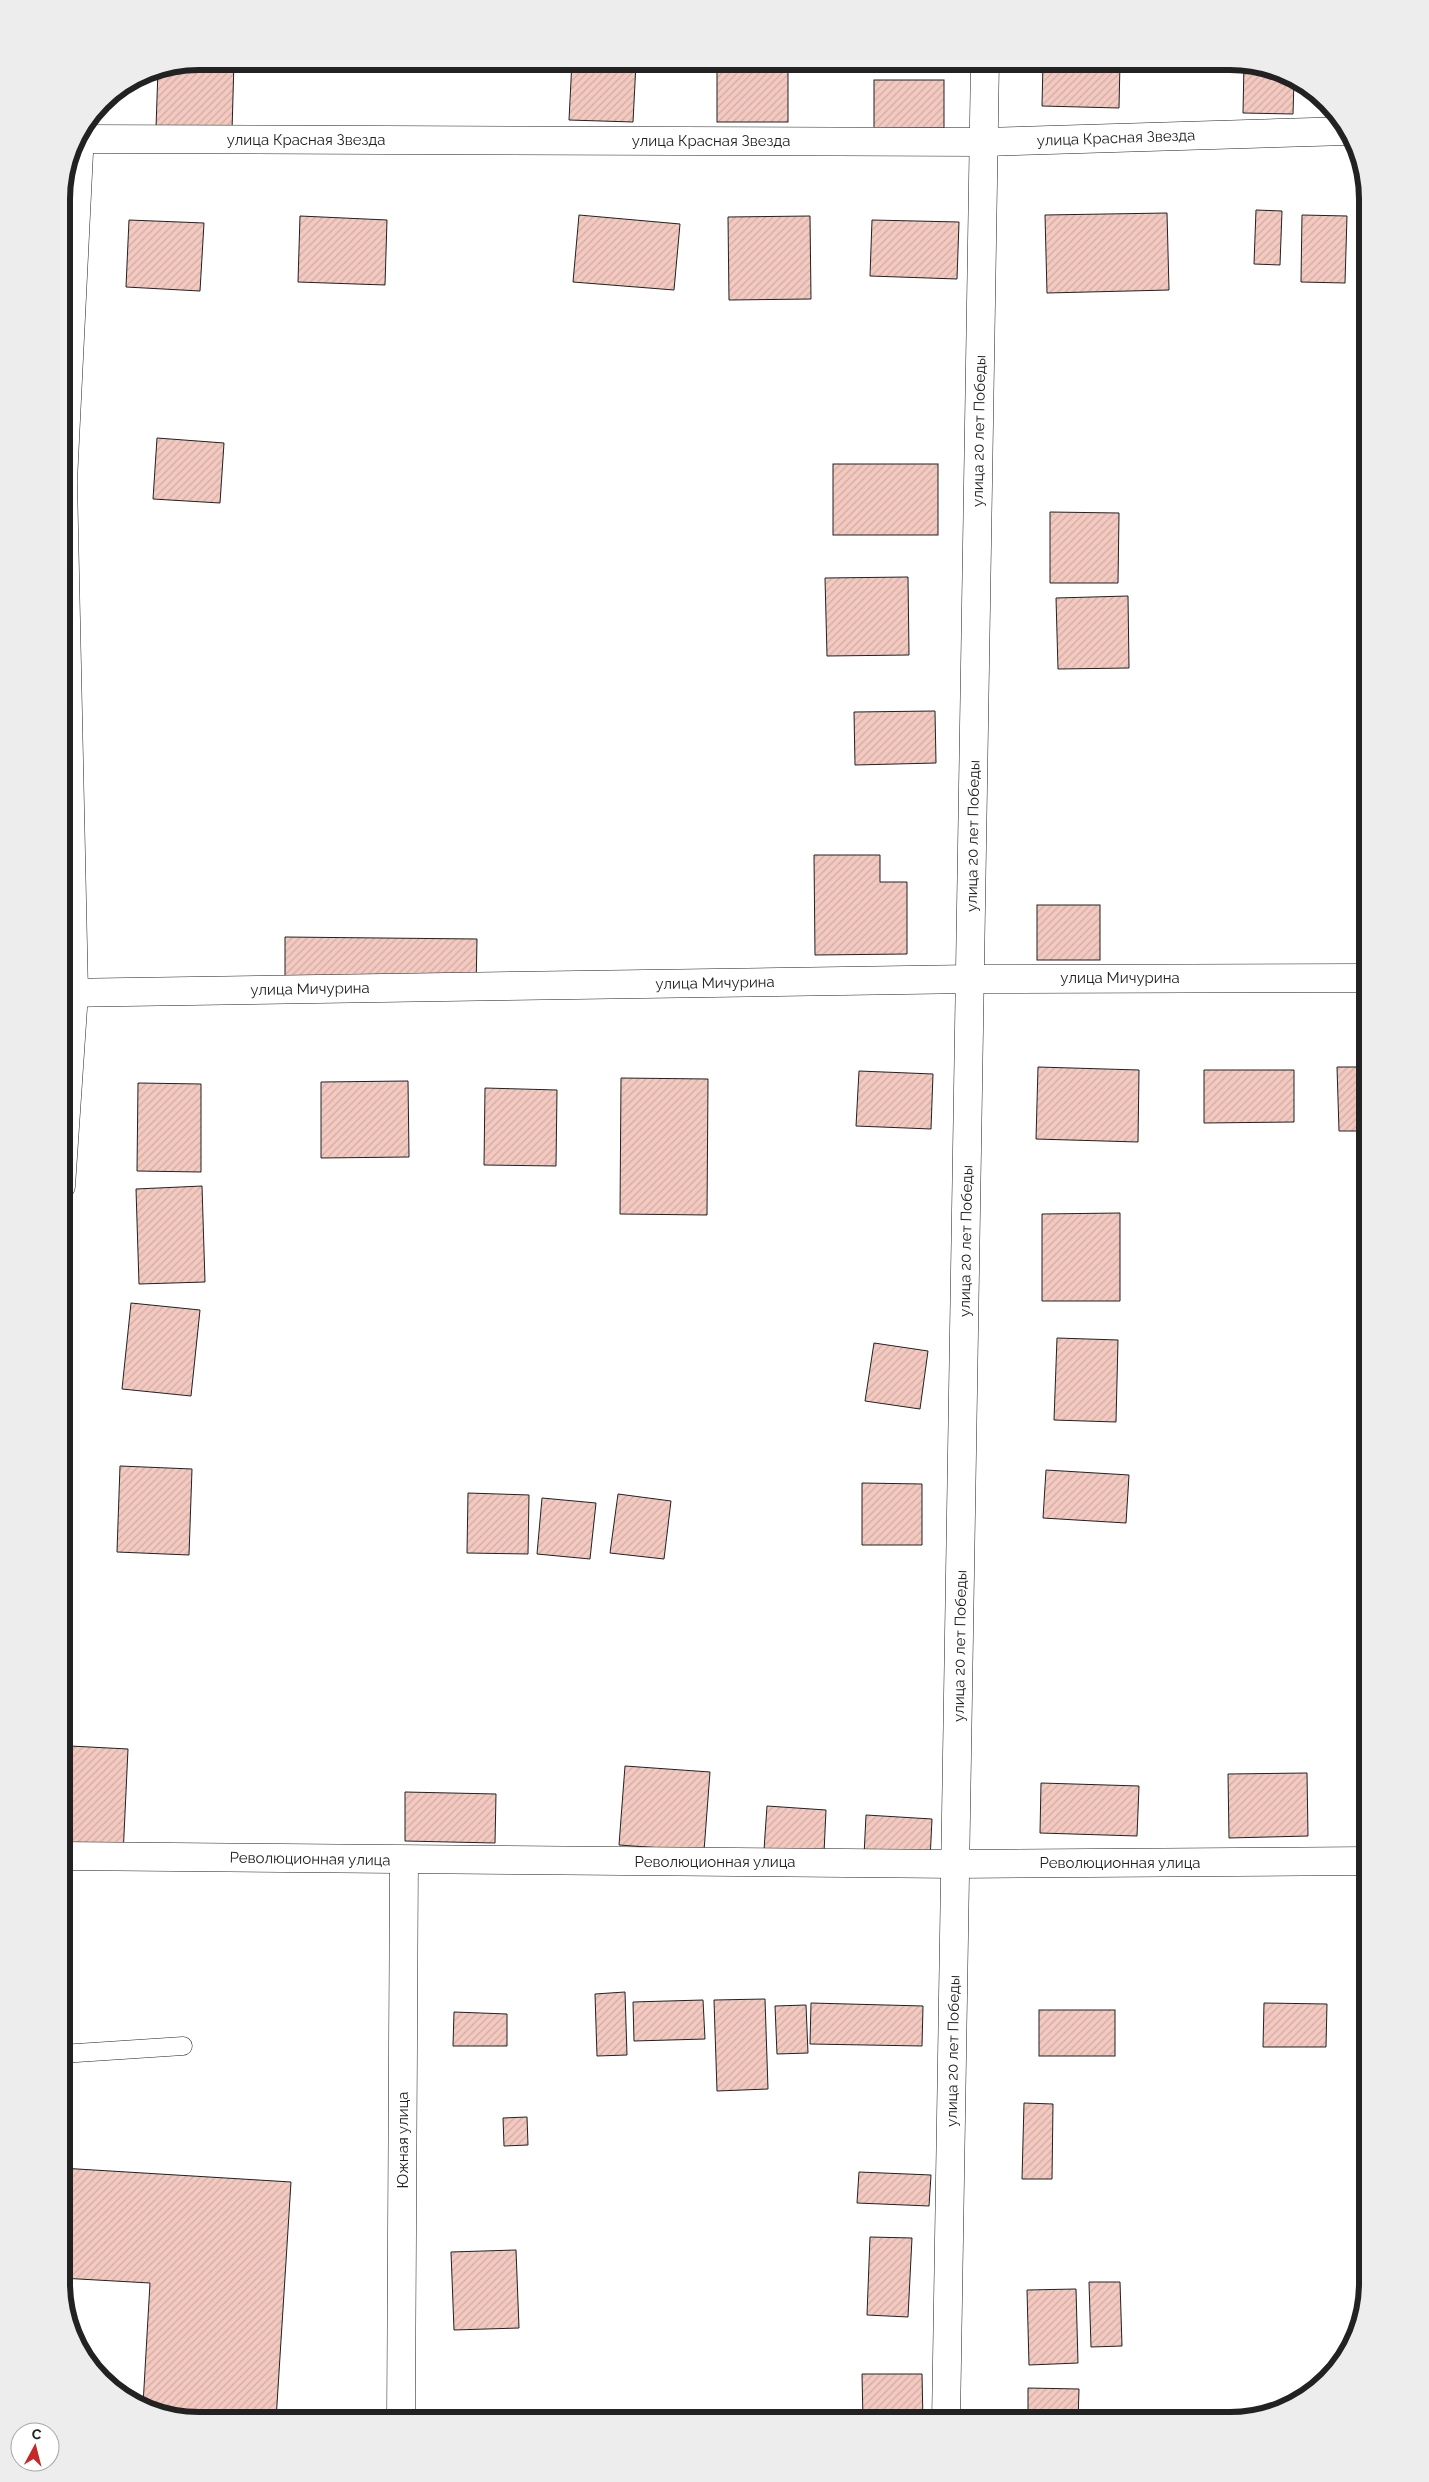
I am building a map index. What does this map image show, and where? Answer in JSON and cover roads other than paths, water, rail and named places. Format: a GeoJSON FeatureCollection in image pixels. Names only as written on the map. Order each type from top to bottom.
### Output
{"type":"FeatureCollection","features":[{"type":"Feature","properties":{"kind":"street","name":"улица 20 лет Победы"},"geometry":{"type":"LineString","coordinates":[[946,2412],[985,70]]}},
{"type":"Feature","properties":{"kind":"street","name":"улица Красная Звезда"},"geometry":{"type":"LineString","coordinates":[[86,137],[984,142],[1340,131]]}},
{"type":"Feature","properties":{"kind":"street"},"geometry":{"type":"LineString","coordinates":[[70,320],[77,157]]}},
{"type":"Feature","properties":{"kind":"street","name":"улица Мичурина"},"geometry":{"type":"LineString","coordinates":[[70,993],[971,979],[1359,978]]}},
{"type":"Feature","properties":{"kind":"street","name":"Революционная улица"},"geometry":{"type":"LineString","coordinates":[[70,1856],[956,1864],[1359,1862]]}},
{"type":"Feature","properties":{"kind":"street","name":"Южная улица"},"geometry":{"type":"LineString","coordinates":[[401,2412],[404,1860]]}},
{"type":"Feature","properties":{"kind":"lane"},"geometry":{"type":"LineString","coordinates":[[70,2053],[183,2046]]}}]}
